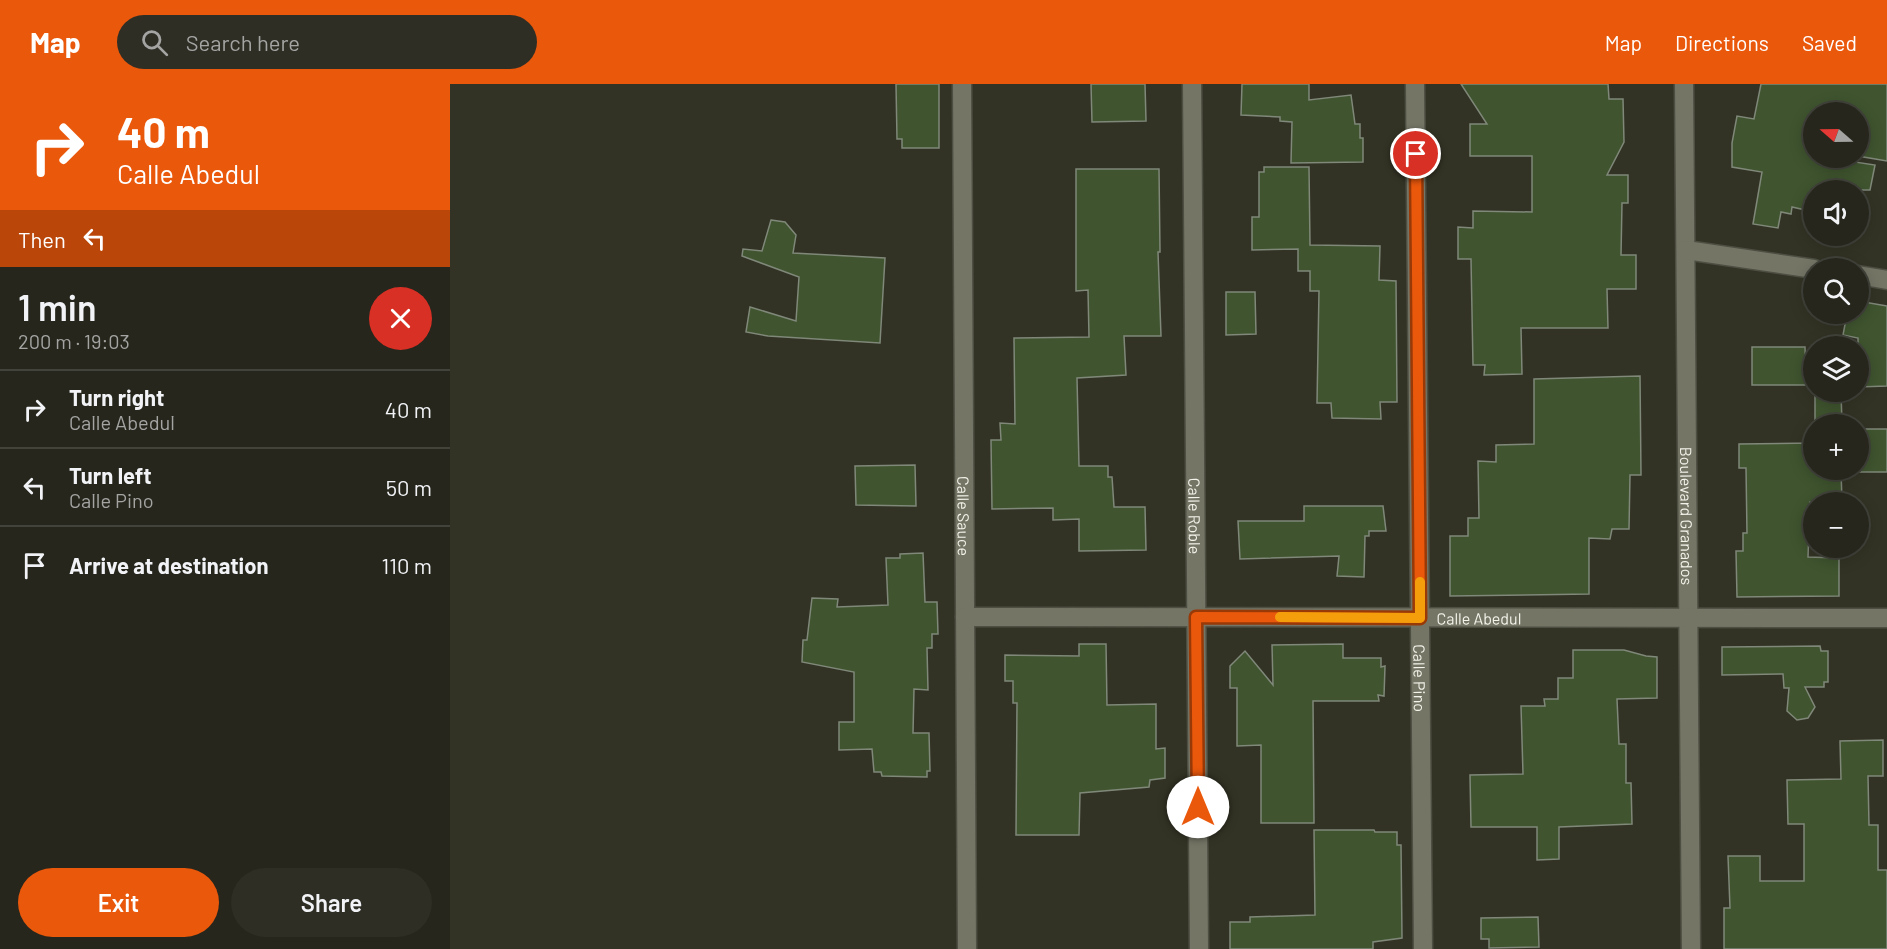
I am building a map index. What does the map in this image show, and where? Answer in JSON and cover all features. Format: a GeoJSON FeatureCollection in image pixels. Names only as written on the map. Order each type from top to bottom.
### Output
{"type":"FeatureCollection","features":[{"type":"Feature","properties":{"kind":"street","name":"Calle Sauce"},"geometry":{"type":"LineString","coordinates":[[962,84],[968,949]]}},
{"type":"Feature","properties":{"kind":"street","name":"Calle Roble"},"geometry":{"type":"LineString","coordinates":[[1192,84],[1199,949]]}},
{"type":"Feature","properties":{"kind":"street","name":"Calle Pino"},"geometry":{"type":"LineString","coordinates":[[1415,84],[1423,949]]}},
{"type":"Feature","properties":{"kind":"street","name":"Boulevard Granados"},"geometry":{"type":"LineString","coordinates":[[1684,84],[1691,949]]}},
{"type":"Feature","properties":{"kind":"street"},"geometry":{"type":"LineString","coordinates":[[1686,250],[1803,267]]}},
{"type":"Feature","properties":{"kind":"street"},"geometry":{"type":"LineString","coordinates":[[1869,277],[1887,280]]}},
{"type":"Feature","properties":{"kind":"street","name":"Calle Abedul"},"geometry":{"type":"LineString","coordinates":[[965,617],[1887,618]]}},
{"type":"Feature","properties":{"kind":"building"},"geometry":{"type":"Polygon","coordinates":[[[896,84],[939,84],[939,148],[902,148],[902,139],[897,139],[896,84]]]}},
{"type":"Feature","properties":{"kind":"building"},"geometry":{"type":"Polygon","coordinates":[[[1091,84],[1145,84],[1146,121],[1092,122],[1091,84]]]}},
{"type":"Feature","properties":{"kind":"building"},"geometry":{"type":"Polygon","coordinates":[[[1242,84],[1309,84],[1309,100],[1351,95],[1355,124],[1360,124],[1360,138],[1363,138],[1363,162],[1291,163],[1292,122],[1280,121],[1280,117],[1241,115],[1242,84]]]}},
{"type":"Feature","properties":{"kind":"building"},"geometry":{"type":"Polygon","coordinates":[[[1461,84],[1608,84],[1609,99],[1623,99],[1624,142],[1607,175],[1628,175],[1628,203],[1622,203],[1621,255],[1636,255],[1636,289],[1607,289],[1608,328],[1521,328],[1522,374],[1484,375],[1485,365],[1473,365],[1471,259],[1458,259],[1458,227],[1473,228],[1473,211],[1532,212],[1532,156],[1470,156],[1470,124],[1487,124],[1461,84]]]}},
{"type":"Feature","properties":{"kind":"building"},"geometry":{"type":"Polygon","coordinates":[[[1761,84],[1887,84],[1887,161],[1869,158],[1869,102],[1803,102],[1803,168],[1869,168],[1869,164],[1875,165],[1870,190],[1869,180],[1803,180],[1803,210],[1792,207],[1791,214],[1781,212],[1778,228],[1753,224],[1762,172],[1732,167],[1732,143],[1737,116],[1754,119],[1761,84]]]}},
{"type":"Feature","properties":{"kind":"building"},"geometry":{"type":"Polygon","coordinates":[[[1264,167],[1309,167],[1310,245],[1380,246],[1379,280],[1396,281],[1397,402],[1380,402],[1381,419],[1332,418],[1331,403],[1317,403],[1319,291],[1310,291],[1310,271],[1298,271],[1298,249],[1252,250],[1252,217],[1259,217],[1259,172],[1264,172],[1264,167]]]}},
{"type":"Feature","properties":{"kind":"building"},"geometry":{"type":"Polygon","coordinates":[[[1076,169],[1159,169],[1160,252],[1158,252],[1161,336],[1124,336],[1126,375],[1077,378],[1079,466],[1108,466],[1108,477],[1112,477],[1114,507],[1145,507],[1146,550],[1079,551],[1079,519],[1053,520],[1053,508],[992,509],[991,440],[1001,440],[1000,423],[1015,424],[1014,338],[1089,337],[1088,290],[1076,291],[1076,169]]]}},
{"type":"Feature","properties":{"kind":"building"},"geometry":{"type":"Polygon","coordinates":[[[771,220],[785,222],[796,235],[793,253],[885,258],[880,343],[768,336],[746,332],[750,307],[796,321],[799,277],[742,256],[743,249],[762,251],[771,220]]]}},
{"type":"Feature","properties":{"kind":"building"},"geometry":{"type":"Polygon","coordinates":[[[1226,292],[1255,292],[1256,334],[1226,335],[1226,292]]]}},
{"type":"Feature","properties":{"kind":"building"},"geometry":{"type":"Polygon","coordinates":[[[1869,303],[1887,306],[1887,386],[1869,387],[1869,336],[1843,335],[1845,324],[1869,324],[1869,303]]]}},
{"type":"Feature","properties":{"kind":"building"},"geometry":{"type":"Polygon","coordinates":[[[1752,347],[1803,347],[1803,385],[1752,385],[1752,347]]]}},
{"type":"Feature","properties":{"kind":"building"},"geometry":{"type":"Polygon","coordinates":[[[1640,376],[1641,475],[1630,475],[1629,529],[1612,529],[1610,539],[1589,538],[1589,594],[1450,596],[1450,536],[1468,536],[1468,518],[1479,518],[1478,461],[1496,462],[1496,445],[1534,444],[1534,379],[1640,376]]]}},
{"type":"Feature","properties":{"kind":"building"},"geometry":{"type":"Polygon","coordinates":[[[1815,402],[1841,402],[1842,414],[1815,414],[1815,402]]]}},
{"type":"Feature","properties":{"kind":"building"},"geometry":{"type":"Polygon","coordinates":[[[1869,429],[1887,429],[1887,472],[1869,472],[1869,429]]]}},
{"type":"Feature","properties":{"kind":"building"},"geometry":{"type":"Polygon","coordinates":[[[1803,443],[1803,480],[1841,480],[1842,492],[1803,492],[1803,558],[1839,558],[1839,596],[1737,597],[1736,551],[1743,551],[1743,533],[1747,533],[1746,468],[1739,468],[1739,444],[1803,443]]]}},
{"type":"Feature","properties":{"kind":"building"},"geometry":{"type":"Polygon","coordinates":[[[915,465],[916,506],[856,505],[855,466],[915,465]]]}},
{"type":"Feature","properties":{"kind":"building"},"geometry":{"type":"Polygon","coordinates":[[[1304,506],[1383,506],[1386,531],[1369,531],[1369,536],[1365,536],[1364,577],[1337,576],[1339,556],[1240,559],[1238,521],[1304,521],[1304,506]]]}},
{"type":"Feature","properties":{"kind":"building"},"geometry":{"type":"Polygon","coordinates":[[[923,553],[925,602],[937,602],[938,634],[932,634],[932,648],[927,648],[928,690],[914,689],[913,733],[929,733],[930,771],[927,771],[927,777],[882,776],[881,772],[874,772],[872,749],[839,750],[839,722],[854,722],[854,672],[802,662],[803,640],[807,640],[812,598],[838,599],[837,607],[888,605],[886,558],[900,558],[900,554],[923,553]]]}},
{"type":"Feature","properties":{"kind":"building"},"geometry":{"type":"Polygon","coordinates":[[[1079,644],[1106,644],[1107,705],[1156,704],[1156,749],[1165,748],[1165,778],[1150,780],[1149,787],[1080,793],[1079,835],[1016,835],[1017,703],[1013,703],[1013,681],[1005,681],[1005,655],[1079,656],[1079,644]]]}},
{"type":"Feature","properties":{"kind":"building"},"geometry":{"type":"Polygon","coordinates":[[[1343,644],[1343,658],[1381,658],[1381,667],[1385,666],[1384,696],[1378,695],[1379,701],[1313,701],[1314,823],[1261,823],[1261,745],[1237,746],[1237,688],[1230,688],[1230,666],[1245,651],[1273,685],[1272,645],[1343,644]]]}},
{"type":"Feature","properties":{"kind":"building"},"geometry":{"type":"Polygon","coordinates":[[[1820,646],[1821,651],[1828,651],[1828,682],[1824,682],[1824,687],[1805,687],[1815,707],[1808,718],[1797,720],[1787,711],[1789,688],[1784,688],[1783,674],[1722,675],[1722,647],[1820,646]]]}},
{"type":"Feature","properties":{"kind":"building"},"geometry":{"type":"Polygon","coordinates":[[[1573,650],[1624,650],[1657,657],[1657,698],[1617,699],[1619,744],[1626,744],[1626,783],[1631,783],[1632,824],[1559,827],[1559,859],[1537,860],[1537,827],[1471,827],[1470,775],[1523,774],[1521,706],[1545,706],[1544,699],[1558,699],[1558,678],[1573,678],[1573,650]]]}},
{"type":"Feature","properties":{"kind":"building"},"geometry":{"type":"Polygon","coordinates":[[[1883,740],[1883,776],[1868,776],[1869,825],[1878,825],[1878,870],[1887,870],[1887,949],[1724,949],[1724,908],[1730,908],[1728,856],[1760,856],[1760,881],[1804,881],[1804,824],[1788,824],[1787,780],[1841,779],[1840,741],[1883,740]]]}},
{"type":"Feature","properties":{"kind":"building"},"geometry":{"type":"Polygon","coordinates":[[[1314,830],[1397,832],[1397,845],[1401,845],[1402,938],[1373,942],[1373,949],[1230,949],[1230,922],[1250,922],[1250,917],[1315,915],[1314,830]]]}},
{"type":"Feature","properties":{"kind":"building"},"geometry":{"type":"Polygon","coordinates":[[[1538,917],[1539,947],[1489,948],[1489,939],[1481,939],[1481,918],[1538,917]]]}},
{"type":"Feature","properties":{"kind":"slow traffic"},"geometry":{"type":"LineString","coordinates":[[1280,617],[1420,618],[1420,582]]}},
{"type":"Feature","properties":{"kind":"route"},"geometry":{"type":"LineString","coordinates":[[1198,807],[1196,617],[1420,618],[1416,154]]}}]}
